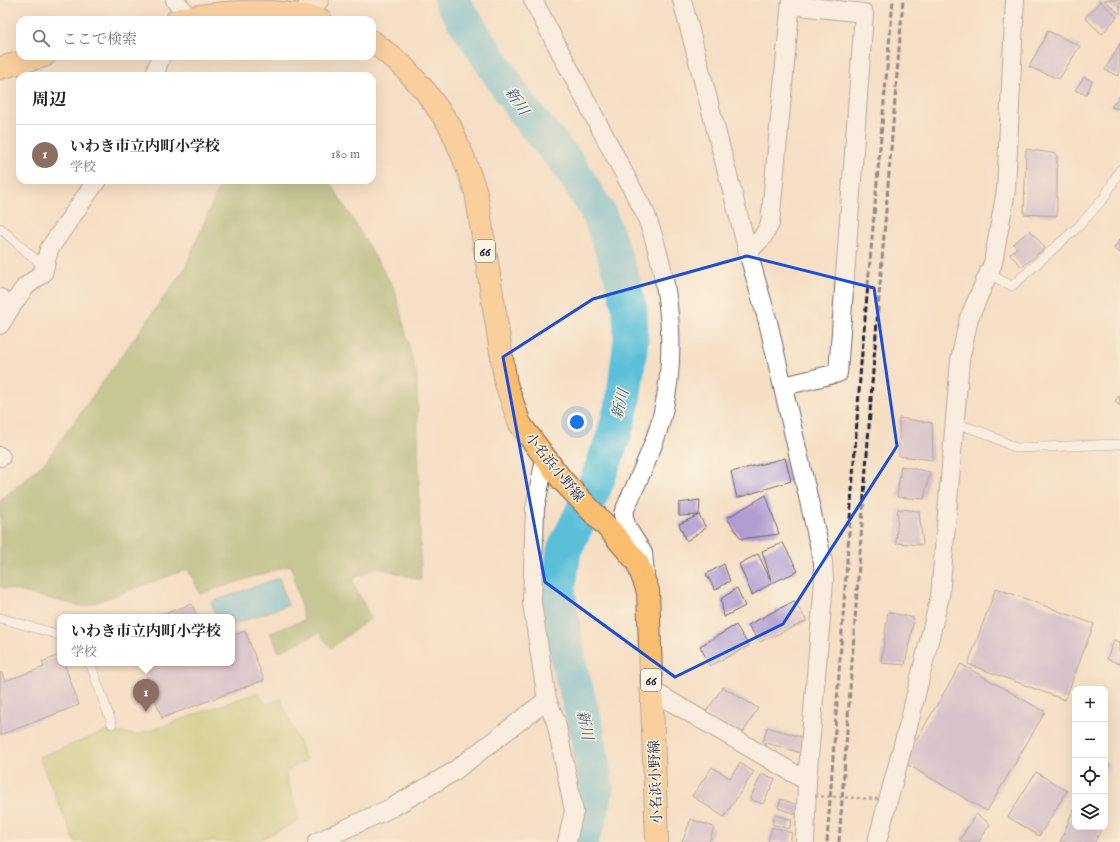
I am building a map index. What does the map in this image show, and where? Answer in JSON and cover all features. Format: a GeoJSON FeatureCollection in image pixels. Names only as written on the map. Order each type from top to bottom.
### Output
{"type":"FeatureCollection","features":[{"type":"Feature","properties":{"kind":"main road"},"geometry":{"type":"LineString","coordinates":[[213,16],[263,11],[314,11]]}},
{"type":"Feature","properties":{"kind":"main road","name":"小名浜小野線"},"geometry":{"type":"LineString","coordinates":[[376,44],[402,65],[426,92],[450,126],[464,159],[476,192],[506,384],[520,424],[562,480],[610,530],[637,562],[645,580],[648,591],[657,842]]}},
{"type":"Feature","properties":{"kind":"main road"},"geometry":{"type":"LineString","coordinates":[[0,68],[29,60]]}},
{"type":"Feature","properties":{"kind":"street"},"geometry":{"type":"LineString","coordinates":[[175,0],[182,16]]}},
{"type":"Feature","properties":{"kind":"street"},"geometry":{"type":"LineString","coordinates":[[533,0],[646,215],[654,238],[666,296],[670,338],[670,375],[663,413],[623,514],[627,528],[643,553],[645,580]]}},
{"type":"Feature","properties":{"kind":"street"},"geometry":{"type":"LineString","coordinates":[[682,0],[748,252],[768,322],[784,386],[823,562],[824,582],[811,788],[805,842]]}},
{"type":"Feature","properties":{"kind":"street"},"geometry":{"type":"LineString","coordinates":[[876,842],[910,719],[940,596],[960,360],[969,318],[994,263],[1006,190],[1015,0]]}},
{"type":"Feature","properties":{"kind":"street"},"geometry":{"type":"LineString","coordinates":[[748,252],[762,238],[770,224],[791,2],[864,13],[838,373],[784,386]]}},
{"type":"Feature","properties":{"kind":"street"},"geometry":{"type":"LineString","coordinates":[[155,72],[160,60]]}},
{"type":"Feature","properties":{"kind":"street"},"geometry":{"type":"LineString","coordinates":[[0,325],[5,303],[43,273],[49,249],[94,184]]}},
{"type":"Feature","properties":{"kind":"street"},"geometry":{"type":"LineString","coordinates":[[545,459],[535,508],[532,603],[546,700],[556,722],[574,811],[568,842]]}},
{"type":"Feature","properties":{"kind":"street"},"geometry":{"type":"LineString","coordinates":[[651,690],[811,788]]}},
{"type":"Feature","properties":{"kind":"street"},"geometry":{"type":"LineString","coordinates":[[317,842],[393,807],[453,772],[546,700]]}},
{"type":"Feature","properties":{"kind":"lane"},"geometry":{"type":"LineString","coordinates":[[989,274],[1012,286],[1079,226],[1104,198],[1120,170]]}},
{"type":"Feature","properties":{"kind":"lane"},"geometry":{"type":"LineString","coordinates":[[0,228],[44,266]]}},
{"type":"Feature","properties":{"kind":"lane"},"geometry":{"type":"LineString","coordinates":[[954,423],[985,433],[1016,448],[1120,444]]}},
{"type":"Feature","properties":{"kind":"lane"},"geometry":{"type":"LineString","coordinates":[[0,618],[57,634]]}},
{"type":"Feature","properties":{"kind":"lane"},"geometry":{"type":"LineString","coordinates":[[91,666],[112,724]]}},
{"type":"Feature","properties":{"kind":"path"},"geometry":{"type":"LineString","coordinates":[[811,788],[879,799]]}},
{"type":"Feature","properties":{"kind":"highlighted area"},"geometry":{"type":"Polygon","coordinates":[[[747,256],[874,288],[897,446],[783,624],[675,677],[545,582],[503,357],[593,299],[747,256]]]}},
{"type":"Feature","properties":{"kind":"green space"},"geometry":{"type":"Polygon","coordinates":[[[220,184],[331,184],[395,290],[417,377],[421,580],[376,567],[352,580],[371,618],[331,648],[319,633],[279,652],[270,633],[304,620],[291,565],[200,594],[188,569],[84,607],[0,587],[0,501],[45,462],[185,268],[220,184]]]}},
{"type":"Feature","properties":{"kind":"green space"},"geometry":{"type":"Polygon","coordinates":[[[258,692],[265,704],[281,699],[306,760],[285,773],[300,820],[256,842],[75,842],[39,757],[107,731],[137,735],[258,692]]]}},
{"type":"Feature","properties":{"kind":"water"},"geometry":{"type":"Polygon","coordinates":[[[279,578],[288,605],[235,624],[235,614],[215,614],[211,602],[279,578]]]}},
{"type":"Feature","properties":{"kind":"building"},"geometry":{"type":"Polygon","coordinates":[[[1104,0],[1120,0],[1120,14],[1104,0]]]}},
{"type":"Feature","properties":{"kind":"building"},"geometry":{"type":"Polygon","coordinates":[[[1100,1],[1117,17],[1102,34],[1085,18],[1100,1]]]}},
{"type":"Feature","properties":{"kind":"building"},"geometry":{"type":"Polygon","coordinates":[[[1048,31],[1080,46],[1059,79],[1029,67],[1048,31]]]}},
{"type":"Feature","properties":{"kind":"building"},"geometry":{"type":"Polygon","coordinates":[[[1120,43],[1120,72],[1118,76],[1105,70],[1120,43]]]}},
{"type":"Feature","properties":{"kind":"building"},"geometry":{"type":"Polygon","coordinates":[[[1084,77],[1092,81],[1086,95],[1075,90],[1084,77]]]}},
{"type":"Feature","properties":{"kind":"building"},"geometry":{"type":"Polygon","coordinates":[[[1120,95],[1120,109],[1111,107],[1120,95]]]}},
{"type":"Feature","properties":{"kind":"building"},"geometry":{"type":"Polygon","coordinates":[[[1026,149],[1057,154],[1057,216],[1024,214],[1026,149]]]}},
{"type":"Feature","properties":{"kind":"building"},"geometry":{"type":"Polygon","coordinates":[[[1030,230],[1045,248],[1022,267],[1010,254],[1017,248],[1013,244],[1030,230]]]}},
{"type":"Feature","properties":{"kind":"building"},"geometry":{"type":"Polygon","coordinates":[[[1120,239],[1120,253],[1114,248],[1120,239]]]}},
{"type":"Feature","properties":{"kind":"building"},"geometry":{"type":"Polygon","coordinates":[[[1120,395],[1120,406],[1115,401],[1120,395]]]}},
{"type":"Feature","properties":{"kind":"building"},"geometry":{"type":"Polygon","coordinates":[[[899,418],[932,423],[933,460],[899,456],[899,418]]]}},
{"type":"Feature","properties":{"kind":"building"},"geometry":{"type":"Polygon","coordinates":[[[785,458],[791,481],[737,498],[731,472],[785,458]]]}},
{"type":"Feature","properties":{"kind":"building"},"geometry":{"type":"Polygon","coordinates":[[[901,466],[930,472],[924,499],[897,497],[901,466]]]}},
{"type":"Feature","properties":{"kind":"building"},"geometry":{"type":"Polygon","coordinates":[[[766,495],[779,534],[741,539],[727,518],[766,495]]]}},
{"type":"Feature","properties":{"kind":"building"},"geometry":{"type":"Polygon","coordinates":[[[700,500],[699,515],[679,516],[679,503],[700,500]]]}},
{"type":"Feature","properties":{"kind":"building"},"geometry":{"type":"Polygon","coordinates":[[[898,509],[919,511],[923,545],[896,543],[898,509]]]}},
{"type":"Feature","properties":{"kind":"building"},"geometry":{"type":"Polygon","coordinates":[[[699,515],[706,528],[686,541],[679,524],[699,515]]]}},
{"type":"Feature","properties":{"kind":"building"},"geometry":{"type":"Polygon","coordinates":[[[783,543],[798,571],[772,583],[762,551],[783,543]]]}},
{"type":"Feature","properties":{"kind":"building"},"geometry":{"type":"Polygon","coordinates":[[[758,554],[772,583],[752,595],[739,564],[758,554]]]}},
{"type":"Feature","properties":{"kind":"building"},"geometry":{"type":"Polygon","coordinates":[[[724,564],[730,581],[715,590],[706,574],[724,564]]]}},
{"type":"Feature","properties":{"kind":"building"},"geometry":{"type":"Polygon","coordinates":[[[737,588],[745,606],[724,617],[721,599],[737,588]]]}},
{"type":"Feature","properties":{"kind":"building"},"geometry":{"type":"Polygon","coordinates":[[[996,588],[1094,624],[1065,700],[968,664],[996,588]]]}},
{"type":"Feature","properties":{"kind":"building"},"geometry":{"type":"Polygon","coordinates":[[[794,601],[807,621],[760,642],[748,625],[794,601]]]}},
{"type":"Feature","properties":{"kind":"building"},"geometry":{"type":"Polygon","coordinates":[[[192,604],[196,614],[164,614],[192,604]]]}},
{"type":"Feature","properties":{"kind":"building"},"geometry":{"type":"Polygon","coordinates":[[[888,612],[914,618],[905,665],[881,663],[888,612]]]}},
{"type":"Feature","properties":{"kind":"building"},"geometry":{"type":"Polygon","coordinates":[[[736,625],[749,646],[710,666],[700,646],[736,625]]]}},
{"type":"Feature","properties":{"kind":"building"},"geometry":{"type":"Polygon","coordinates":[[[245,631],[264,680],[162,718],[144,669],[152,666],[235,666],[235,635],[245,631]]]}},
{"type":"Feature","properties":{"kind":"building"},"geometry":{"type":"Polygon","coordinates":[[[1114,640],[1120,642],[1120,664],[1107,659],[1114,640]]]}},
{"type":"Feature","properties":{"kind":"building"},"geometry":{"type":"Polygon","coordinates":[[[57,656],[57,666],[65,666],[79,705],[0,735],[0,673],[2,673],[5,681],[44,667],[42,662],[57,656]]]}},
{"type":"Feature","properties":{"kind":"building"},"geometry":{"type":"Polygon","coordinates":[[[961,664],[1045,712],[987,811],[903,762],[961,664]]]}},
{"type":"Feature","properties":{"kind":"building"},"geometry":{"type":"Polygon","coordinates":[[[723,687],[758,708],[741,736],[705,713],[723,687]]]}},
{"type":"Feature","properties":{"kind":"building"},"geometry":{"type":"Polygon","coordinates":[[[767,727],[805,738],[801,753],[763,742],[767,727]]]}},
{"type":"Feature","properties":{"kind":"building"},"geometry":{"type":"Polygon","coordinates":[[[740,763],[754,772],[724,817],[692,796],[712,767],[730,778],[740,763]]]}},
{"type":"Feature","properties":{"kind":"building"},"geometry":{"type":"Polygon","coordinates":[[[1036,772],[1067,791],[1039,836],[1008,817],[1036,772]]]}},
{"type":"Feature","properties":{"kind":"building"},"geometry":{"type":"Polygon","coordinates":[[[762,773],[775,779],[763,804],[750,799],[762,773]]]}},
{"type":"Feature","properties":{"kind":"building"},"geometry":{"type":"Polygon","coordinates":[[[781,799],[804,807],[801,816],[778,808],[781,799]]]}},
{"type":"Feature","properties":{"kind":"building"},"geometry":{"type":"Polygon","coordinates":[[[1072,813],[1072,830],[1101,830],[1095,842],[1060,842],[1072,813]]]}},
{"type":"Feature","properties":{"kind":"building"},"geometry":{"type":"Polygon","coordinates":[[[976,814],[990,824],[979,842],[963,842],[960,840],[976,814]]]}},
{"type":"Feature","properties":{"kind":"building"},"geometry":{"type":"Polygon","coordinates":[[[775,815],[792,820],[789,829],[772,824],[775,815]]]}},
{"type":"Feature","properties":{"kind":"building"},"geometry":{"type":"Polygon","coordinates":[[[691,819],[714,827],[709,842],[682,842],[691,819]]]}},
{"type":"Feature","properties":{"kind":"building"},"geometry":{"type":"Polygon","coordinates":[[[772,827],[792,833],[790,842],[768,842],[772,827]]]}},
{"type":"Feature","properties":{"kind":"waterway","name":"新川"},"geometry":{"type":"LineString","coordinates":[[451,0],[525,113],[569,165],[600,216],[621,275],[630,311],[631,340],[623,401],[614,435],[595,486],[564,550],[558,591],[568,660],[587,731],[596,788],[589,820],[580,842]]}},
{"type":"Feature","properties":{"kind":"railway"},"geometry":{"type":"LineString","coordinates":[[827,842],[861,364],[893,0]]}},
{"type":"Feature","properties":{"kind":"railway"},"geometry":{"type":"LineString","coordinates":[[839,842],[873,371],[903,0]]}},
{"type":"Feature","properties":{"kind":"place","name":"いわき市立内町小学校"},"geometry":{"type":"Point","coordinates":[146,712]}}]}
